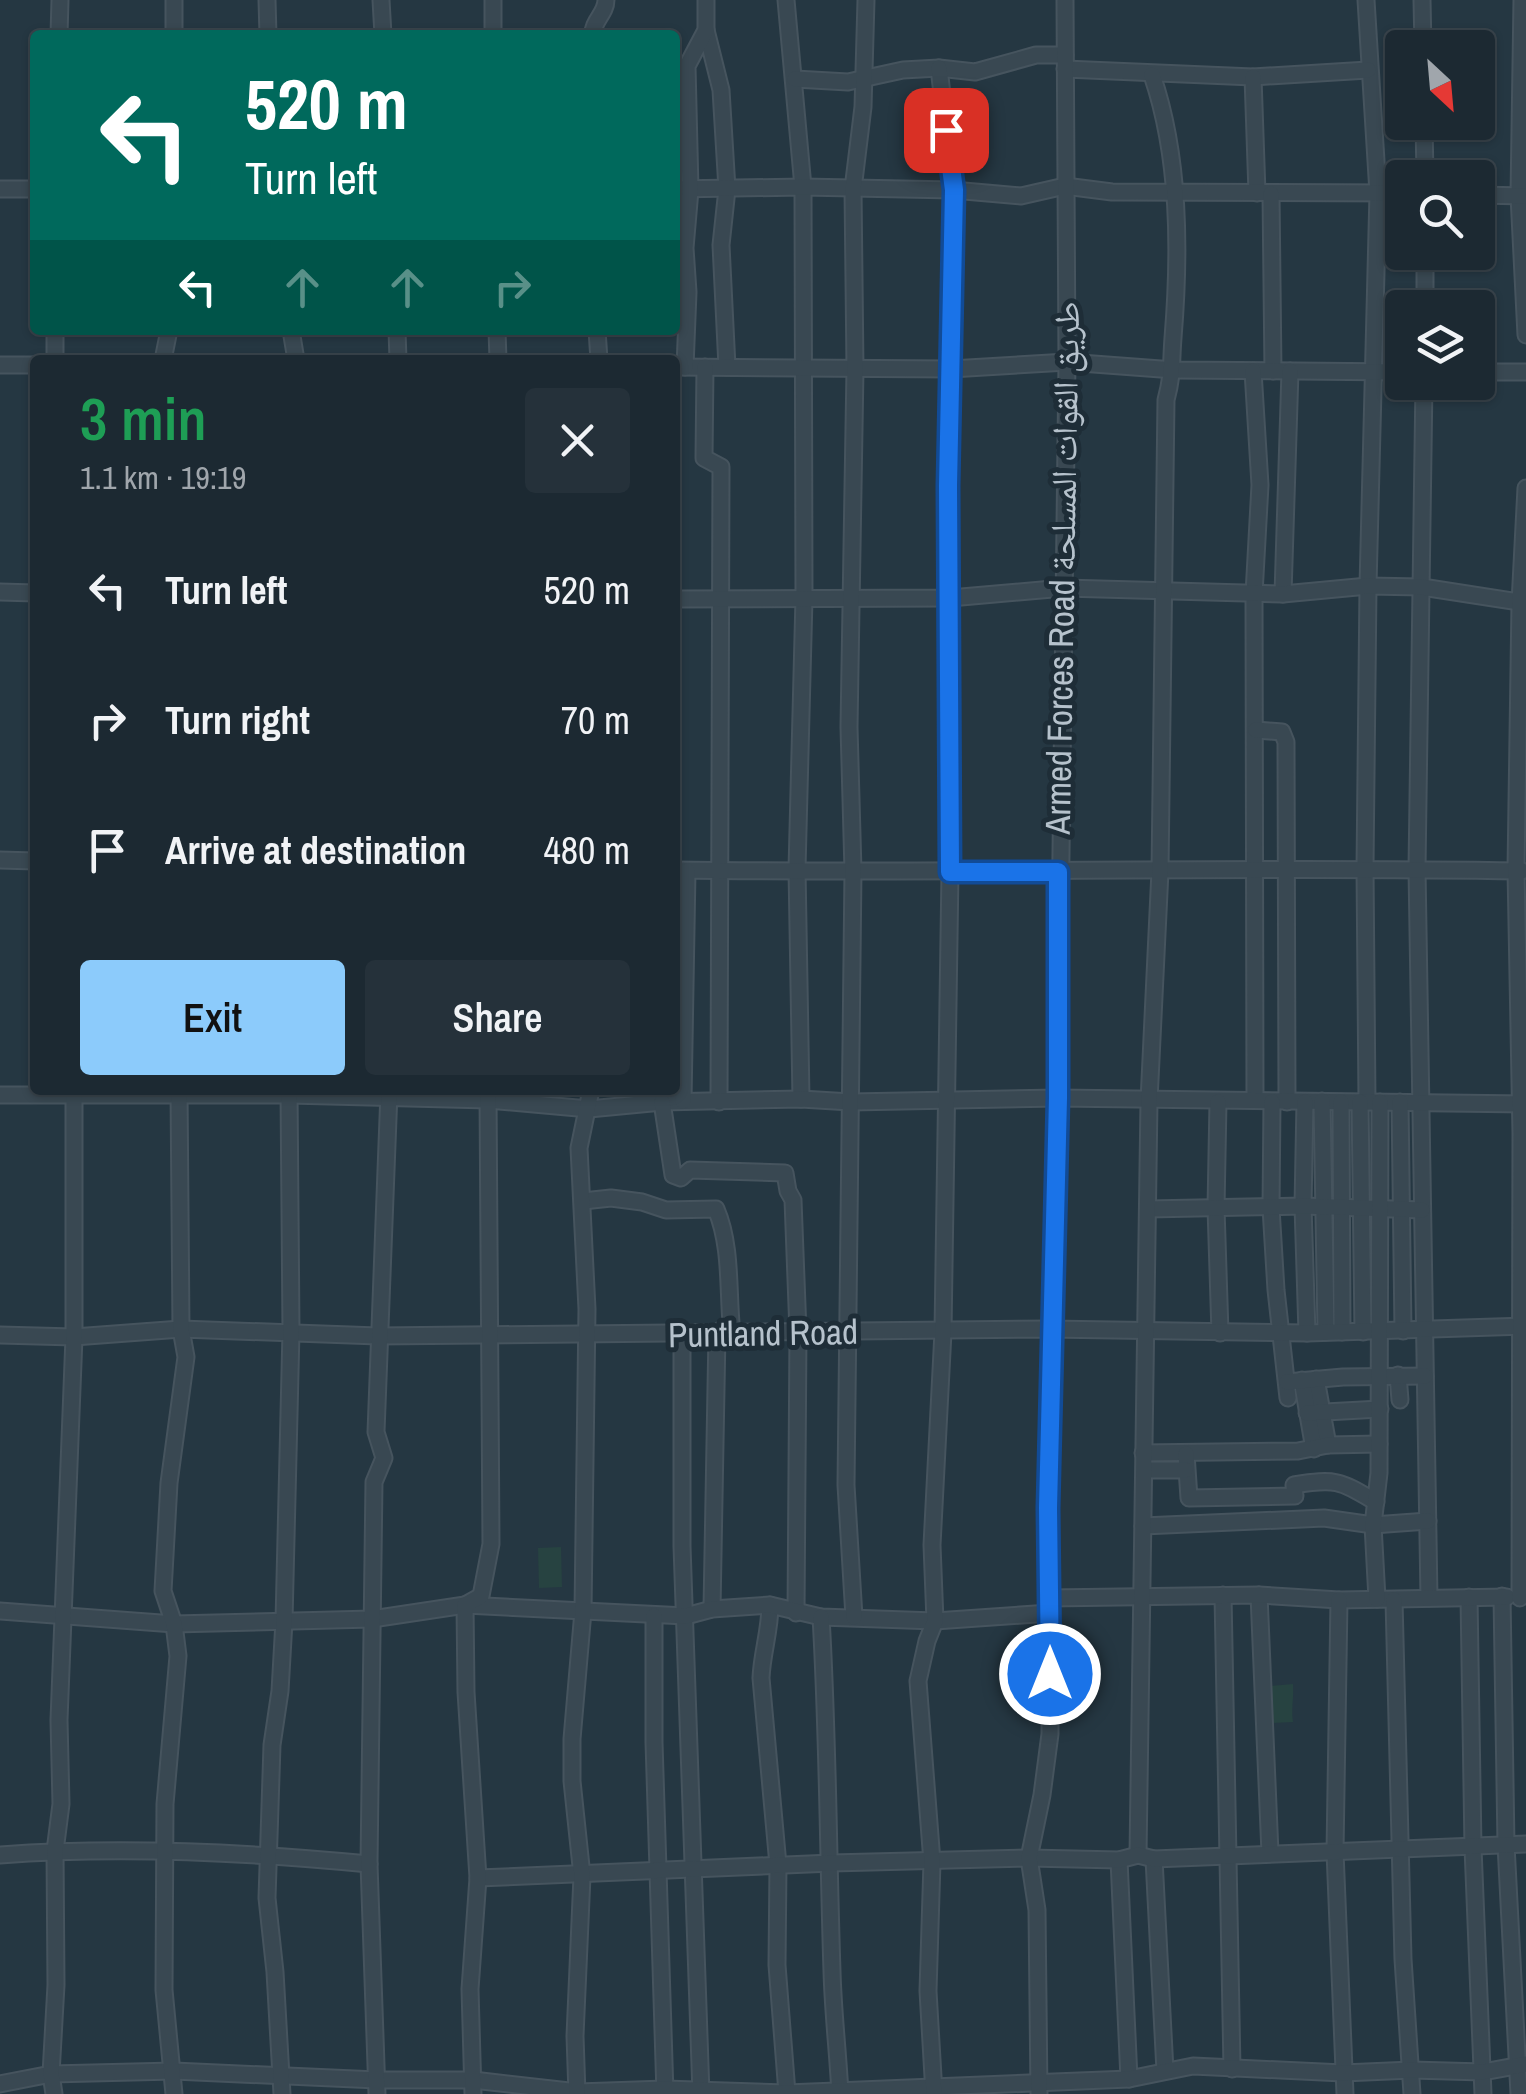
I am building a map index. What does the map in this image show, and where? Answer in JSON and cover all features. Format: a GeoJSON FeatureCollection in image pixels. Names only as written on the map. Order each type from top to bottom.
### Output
{"type":"FeatureCollection","features":[{"type":"Feature","properties":{"kind":"street"},"geometry":{"type":"LineString","coordinates":[[59,30],[60,0]]}},
{"type":"Feature","properties":{"kind":"street"},"geometry":{"type":"LineString","coordinates":[[174,0],[174,30]]}},
{"type":"Feature","properties":{"kind":"street"},"geometry":{"type":"LineString","coordinates":[[267,0],[268,30]]}},
{"type":"Feature","properties":{"kind":"street"},"geometry":{"type":"LineString","coordinates":[[381,0],[383,30]]}},
{"type":"Feature","properties":{"kind":"street"},"geometry":{"type":"LineString","coordinates":[[492,30],[494,0]]}},
{"type":"Feature","properties":{"kind":"street"},"geometry":{"type":"LineString","coordinates":[[593,30],[606,0]]}},
{"type":"Feature","properties":{"kind":"street"},"geometry":{"type":"LineString","coordinates":[[706,0],[706,30],[721,90],[727,189],[721,245],[726,367]]}},
{"type":"Feature","properties":{"kind":"street"},"geometry":{"type":"LineString","coordinates":[[786,0],[803,187],[804,598],[797,869],[801,1099]]}},
{"type":"Feature","properties":{"kind":"street"},"geometry":{"type":"LineString","coordinates":[[854,1617],[846,1485],[853,871],[850,727],[854,189],[866,0]]}},
{"type":"Feature","properties":{"kind":"street","name":"Armed Forces Road طريق القوات المسلحة"},"geometry":{"type":"LineString","coordinates":[[1038,2088],[1037,1910],[1029,1858],[1050,1734],[1050,1329],[1058,1098],[1067,362],[1066,0]]}},
{"type":"Feature","properties":{"kind":"street"},"geometry":{"type":"LineString","coordinates":[[1366,0],[1378,193],[1371,372],[1364,868],[1369,1102],[1380,1208],[1371,1332]]}},
{"type":"Feature","properties":{"kind":"street"},"geometry":{"type":"LineString","coordinates":[[1422,0],[1423,30]]}},
{"type":"Feature","properties":{"kind":"street"},"geometry":{"type":"LineString","coordinates":[[1522,0],[1526,336]]}},
{"type":"Feature","properties":{"kind":"street"},"geometry":{"type":"LineString","coordinates":[[706,30],[687,66],[682,189],[688,292],[680,367],[951,369],[1067,362],[1174,370],[1385,372]]}},
{"type":"Feature","properties":{"kind":"street"},"geometry":{"type":"LineString","coordinates":[[795,79],[848,82],[903,70],[939,68],[975,72],[1036,54],[1152,75],[1253,77],[1368,70]]}},
{"type":"Feature","properties":{"kind":"street"},"geometry":{"type":"LineString","coordinates":[[934,2090],[928,1992],[932,1862],[918,1681],[926,1641],[935,1622],[932,1528],[943,1332],[950,872],[954,190],[939,68]]}},
{"type":"Feature","properties":{"kind":"street"},"geometry":{"type":"LineString","coordinates":[[1152,75],[1166,126],[1177,286],[1174,370],[1166,400],[1160,872],[1149,1102],[1143,1453],[1146,1857],[1165,2071]]}},
{"type":"Feature","properties":{"kind":"street"},"geometry":{"type":"LineString","coordinates":[[1253,77],[1281,371],[1283,594]]}},
{"type":"Feature","properties":{"kind":"street"},"geometry":{"type":"LineString","coordinates":[[682,189],[954,190],[1021,196],[1065,186],[1112,192],[1385,193]]}},
{"type":"Feature","properties":{"kind":"street"},"geometry":{"type":"LineString","coordinates":[[0,189],[30,189]]}},
{"type":"Feature","properties":{"kind":"street"},"geometry":{"type":"LineString","coordinates":[[1495,195],[1522,196]]}},
{"type":"Feature","properties":{"kind":"street"},"geometry":{"type":"LineString","coordinates":[[0,365],[30,365]]}},
{"type":"Feature","properties":{"kind":"street"},"geometry":{"type":"LineString","coordinates":[[705,367],[704,458],[721,467],[719,1102]]}},
{"type":"Feature","properties":{"kind":"street"},"geometry":{"type":"LineString","coordinates":[[1253,371],[1260,485],[1254,594],[1254,867],[1271,1101],[1271,1208],[1281,1332],[1298,1385],[1315,1412],[1321,1447]]}},
{"type":"Feature","properties":{"kind":"street"},"geometry":{"type":"LineString","coordinates":[[1495,372],[1526,372]]}},
{"type":"Feature","properties":{"kind":"street"},"geometry":{"type":"LineString","coordinates":[[1424,400],[1417,869],[1430,1598]]}},
{"type":"Feature","properties":{"kind":"street"},"geometry":{"type":"LineString","coordinates":[[0,1611],[174,1624],[372,1619],[465,1605],[686,1616],[712,1609],[770,1605],[821,1617],[935,1622],[1050,1605],[1143,1597],[1523,1599],[1521,870],[1526,488]]}},
{"type":"Feature","properties":{"kind":"street"},"geometry":{"type":"LineString","coordinates":[[680,598],[950,598],[1064,588],[1283,594],[1368,586],[1422,588],[1523,603]]}},
{"type":"Feature","properties":{"kind":"street"},"geometry":{"type":"LineString","coordinates":[[0,592],[30,594]]}},
{"type":"Feature","properties":{"kind":"street"},"geometry":{"type":"LineString","coordinates":[[1256,730],[1282,732],[1286,742],[1289,870],[1271,1101]]}},
{"type":"Feature","properties":{"kind":"street"},"geometry":{"type":"LineString","coordinates":[[0,860],[30,861]]}},
{"type":"Feature","properties":{"kind":"street"},"geometry":{"type":"LineString","coordinates":[[683,1102],[681,871],[1160,872],[1254,867],[1521,870]]}},
{"type":"Feature","properties":{"kind":"street"},"geometry":{"type":"LineString","coordinates":[[0,1095],[30,1093]]}},
{"type":"Feature","properties":{"kind":"street"},"geometry":{"type":"LineString","coordinates":[[54,2094],[55,1851],[60,1804],[59,1720],[74,1337],[74,1095]]}},
{"type":"Feature","properties":{"kind":"street"},"geometry":{"type":"LineString","coordinates":[[174,2094],[164,1990],[166,1777],[178,1656],[174,1624],[163,1591],[169,1483],[186,1358],[181,1328],[179,1095]]}},
{"type":"Feature","properties":{"kind":"street"},"geometry":{"type":"LineString","coordinates":[[282,2094],[284,2077],[267,1898],[272,1744],[284,1622],[292,1331],[289,1095]]}},
{"type":"Feature","properties":{"kind":"street"},"geometry":{"type":"LineString","coordinates":[[377,2087],[368,1864],[374,1482],[384,1458],[376,1432],[389,1095],[488,1095],[589,1109],[662,1102],[801,1099],[1523,1104]]}},
{"type":"Feature","properties":{"kind":"street"},"geometry":{"type":"LineString","coordinates":[[465,1605],[481,1596],[490,1544],[488,1095]]}},
{"type":"Feature","properties":{"kind":"street"},"geometry":{"type":"LineString","coordinates":[[578,2093],[575,2036],[582,1876],[572,1781],[574,1696],[583,1610],[586,1334],[580,1148],[590,1095]]}},
{"type":"Feature","properties":{"kind":"street"},"geometry":{"type":"LineString","coordinates":[[1322,1101],[1322,1208],[1334,1332]]}},
{"type":"Feature","properties":{"kind":"street"},"geometry":{"type":"LineString","coordinates":[[662,1102],[673,1174],[681,1178],[690,1170],[785,1173],[793,1200],[798,1332],[796,1613]]}},
{"type":"Feature","properties":{"kind":"street"},"geometry":{"type":"LineString","coordinates":[[1218,1102],[1220,1333]]}},
{"type":"Feature","properties":{"kind":"street"},"geometry":{"type":"LineString","coordinates":[[1305,1102],[1308,1333]]}},
{"type":"Feature","properties":{"kind":"street"},"geometry":{"type":"LineString","coordinates":[[1334,1332],[1341,1208],[1341,1102]]}},
{"type":"Feature","properties":{"kind":"street"},"geometry":{"type":"LineString","coordinates":[[1369,1102],[1360,1207],[1371,1332],[1379,1376],[1374,1525],[1386,1599],[1412,2094]]}},
{"type":"Feature","properties":{"kind":"street"},"geometry":{"type":"LineString","coordinates":[[1400,1102],[1403,1331]]}},
{"type":"Feature","properties":{"kind":"street"},"geometry":{"type":"LineString","coordinates":[[583,1201],[611,1198],[666,1210],[716,1210],[725,1246],[732,1323],[717,1333],[712,1609]]}},
{"type":"Feature","properties":{"kind":"street"},"geometry":{"type":"LineString","coordinates":[[1148,1209],[1304,1206],[1422,1210]]}},
{"type":"Feature","properties":{"kind":"street","name":"Puntland Road"},"geometry":{"type":"LineString","coordinates":[[0,1335],[74,1337],[181,1328],[378,1336],[1050,1329],[1308,1333],[1522,1326]]}},
{"type":"Feature","properties":{"kind":"street"},"geometry":{"type":"LineString","coordinates":[[682,1334],[682,1546],[701,2093]]}},
{"type":"Feature","properties":{"kind":"street"},"geometry":{"type":"LineString","coordinates":[[1398,1375],[1400,1400]]}},
{"type":"Feature","properties":{"kind":"street"},"geometry":{"type":"LineString","coordinates":[[1298,1385],[1379,1376],[1425,1376]]}},
{"type":"Feature","properties":{"kind":"street"},"geometry":{"type":"LineString","coordinates":[[1315,1412],[1380,1409]]}},
{"type":"Feature","properties":{"kind":"street"},"geometry":{"type":"LineString","coordinates":[[1144,1470],[1321,1447],[1379,1444]]}},
{"type":"Feature","properties":{"kind":"street"},"geometry":{"type":"LineString","coordinates":[[1143,1453],[1186,1462]]}},
{"type":"Feature","properties":{"kind":"street"},"geometry":{"type":"LineString","coordinates":[[1186,1462],[1189,1498],[1294,1496]]}},
{"type":"Feature","properties":{"kind":"street"},"geometry":{"type":"LineString","coordinates":[[1295,1520],[1294,1485],[1332,1480],[1346,1483],[1376,1502]]}},
{"type":"Feature","properties":{"kind":"street"},"geometry":{"type":"LineString","coordinates":[[1143,1526],[1324,1518],[1374,1525],[1428,1521]]}},
{"type":"Feature","properties":{"kind":"street"},"geometry":{"type":"LineString","coordinates":[[1222,1595],[1232,2069]]}},
{"type":"Feature","properties":{"kind":"street"},"geometry":{"type":"LineString","coordinates":[[1259,1595],[1270,1852]]}},
{"type":"Feature","properties":{"kind":"street"},"geometry":{"type":"LineString","coordinates":[[1470,1596],[1472,1848],[1483,2094]]}},
{"type":"Feature","properties":{"kind":"street"},"geometry":{"type":"LineString","coordinates":[[1502,1596],[1506,1845],[1522,2064],[1519,2094]]}},
{"type":"Feature","properties":{"kind":"street"},"geometry":{"type":"LineString","coordinates":[[1339,1600],[1335,1852],[1345,2094]]}},
{"type":"Feature","properties":{"kind":"street"},"geometry":{"type":"LineString","coordinates":[[465,1605],[466,1692],[478,1878],[470,1990],[473,2087]]}},
{"type":"Feature","properties":{"kind":"street"},"geometry":{"type":"LineString","coordinates":[[770,1605],[770,1631],[761,1678],[778,1866],[777,1965],[786,2093]]}},
{"type":"Feature","properties":{"kind":"street"},"geometry":{"type":"LineString","coordinates":[[654,1616],[665,2092]]}},
{"type":"Feature","properties":{"kind":"street"},"geometry":{"type":"LineString","coordinates":[[821,1617],[827,1824],[832,1863],[832,1973],[840,2092]]}},
{"type":"Feature","properties":{"kind":"street"},"geometry":{"type":"LineString","coordinates":[[478,1878],[832,1863],[1118,1860],[1526,1844]]}},
{"type":"Feature","properties":{"kind":"street"},"geometry":{"type":"LineString","coordinates":[[0,1855],[55,1851],[269,1854],[368,1864]]}},
{"type":"Feature","properties":{"kind":"street"},"geometry":{"type":"LineString","coordinates":[[1118,1860],[1129,2079]]}},
{"type":"Feature","properties":{"kind":"street"},"geometry":{"type":"LineString","coordinates":[[0,2084],[52,2074],[174,2071],[377,2087],[578,2093],[786,2093],[1038,2088],[1129,2079],[1147,2086],[1165,2071],[1193,2066],[1342,2073],[1484,2072],[1522,2064]]}},
{"type":"Feature","properties":{"kind":"green space"},"geometry":{"type":"Polygon","coordinates":[[[561,1547],[562,1587],[539,1588],[538,1548],[561,1547]]]}},
{"type":"Feature","properties":{"kind":"green space"},"geometry":{"type":"Polygon","coordinates":[[[1293,1684],[1293,1722],[1272,1723],[1270,1686],[1293,1684]]]}},
{"type":"Feature","properties":{"kind":"route"},"geometry":{"type":"LineString","coordinates":[[946,130],[954,190],[948,486],[950,872],[1058,872],[1058,1098],[1048,1508],[1050,1674]]}}]}
